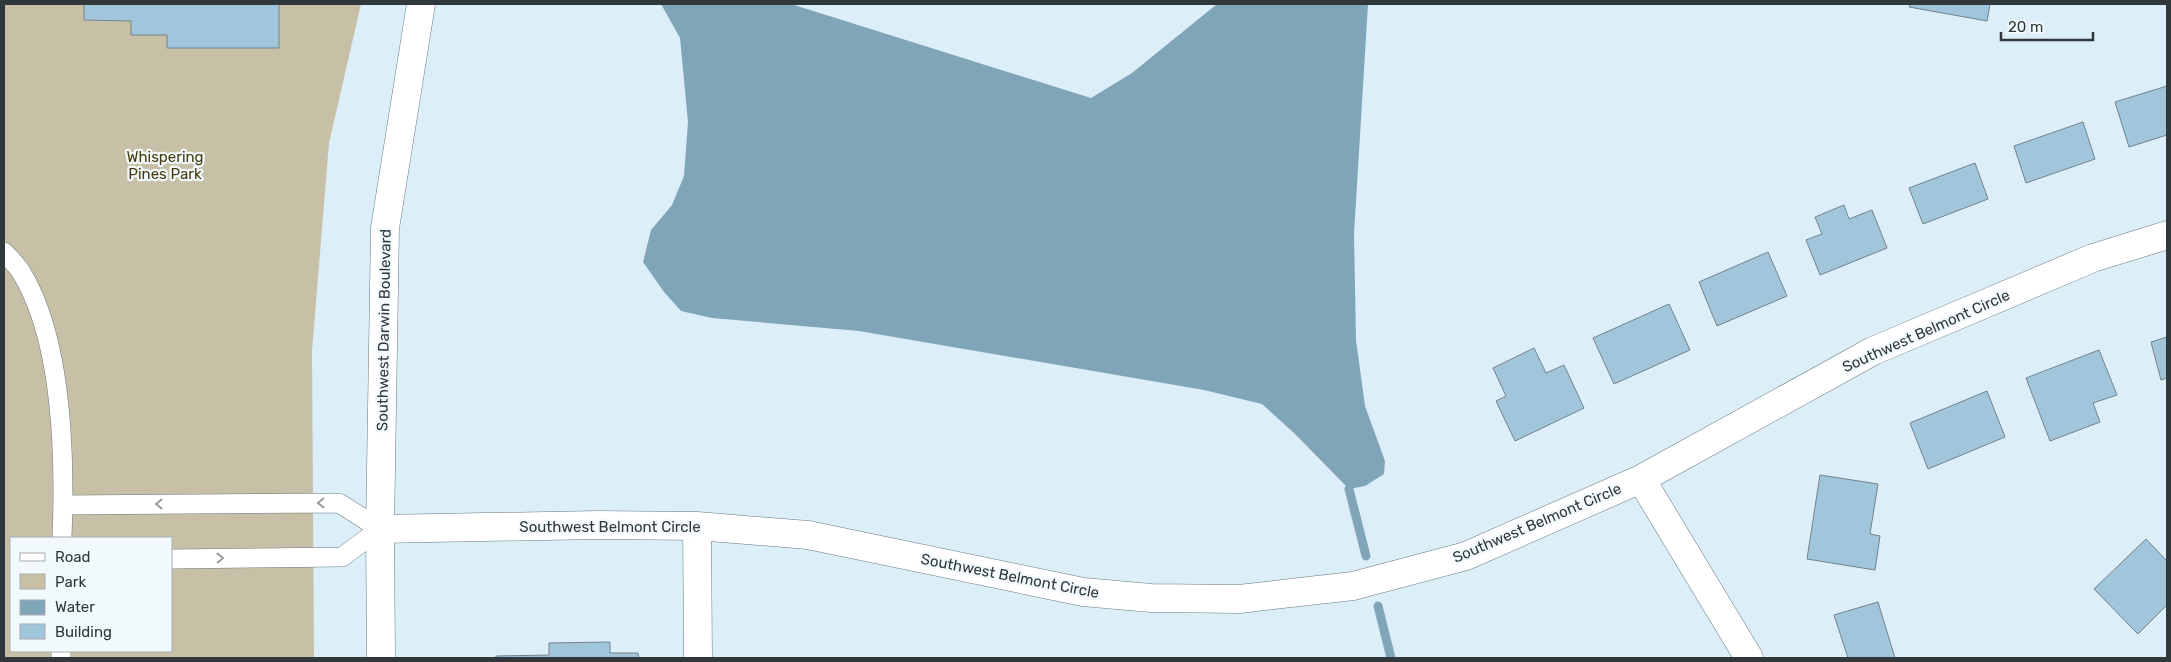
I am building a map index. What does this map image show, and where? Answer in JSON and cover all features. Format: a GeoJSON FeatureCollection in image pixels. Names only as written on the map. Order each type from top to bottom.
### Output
{"type":"FeatureCollection","features":[{"type":"Feature","properties":{"kind":"street","name":"Southwest Darwin Boulevard"},"geometry":{"type":"LineString","coordinates":[[381,658],[380,529],[385,228],[421,4]]}},
{"type":"Feature","properties":{"kind":"street","name":"Southwest Belmont Circle"},"geometry":{"type":"LineString","coordinates":[[380,529],[598,525],[697,526],[808,535],[1083,592],[1151,598],[1239,599],[1353,586],[1466,556],[1641,479],[1873,351],[2093,258],[2167,235]]}},
{"type":"Feature","properties":{"kind":"street"},"geometry":{"type":"LineString","coordinates":[[1641,479],[1749,658]]}},
{"type":"Feature","properties":{"kind":"street"},"geometry":{"type":"LineString","coordinates":[[697,526],[698,658]]}},
{"type":"Feature","properties":{"kind":"lane"},"geometry":{"type":"LineString","coordinates":[[4,252],[21,272],[45,327],[57,384],[63,505],[62,537]]}},
{"type":"Feature","properties":{"kind":"lane"},"geometry":{"type":"LineString","coordinates":[[63,505],[339,503],[380,529],[342,557],[172,559]]}},
{"type":"Feature","properties":{"kind":"green space","name":"Whispering Pines Park"},"geometry":{"type":"Polygon","coordinates":[[[4,4],[361,4],[329,143],[312,351],[314,658],[4,658],[4,4]]]}},
{"type":"Feature","properties":{"kind":"water"},"geometry":{"type":"Polygon","coordinates":[[[661,4],[791,4],[1091,98],[1132,73],[1217,4],[1368,4],[1354,234],[1356,340],[1365,406],[1385,461],[1384,474],[1365,486],[1349,489],[1294,433],[1262,404],[1204,390],[859,331],[712,318],[681,311],[664,292],[643,262],[651,230],[672,205],[684,176],[688,122],[680,38],[661,4]]]}},
{"type":"Feature","properties":{"kind":"building"},"geometry":{"type":"Polygon","coordinates":[[[84,4],[279,4],[279,48],[167,48],[167,35],[131,35],[131,21],[84,20],[84,4]]]}},
{"type":"Feature","properties":{"kind":"building"},"geometry":{"type":"Polygon","coordinates":[[[1910,4],[1990,4],[1987,21],[1909,7],[1910,4]]]}},
{"type":"Feature","properties":{"kind":"building"},"geometry":{"type":"Polygon","coordinates":[[[2167,86],[2167,135],[2129,147],[2115,102],[2167,86]]]}},
{"type":"Feature","properties":{"kind":"building"},"geometry":{"type":"Polygon","coordinates":[[[2083,122],[2095,159],[2026,183],[2014,146],[2083,122]]]}},
{"type":"Feature","properties":{"kind":"building"},"geometry":{"type":"Polygon","coordinates":[[[1975,163],[1988,199],[1923,224],[1909,188],[1975,163]]]}},
{"type":"Feature","properties":{"kind":"building"},"geometry":{"type":"Polygon","coordinates":[[[1844,205],[1849,219],[1872,210],[1887,248],[1820,275],[1806,240],[1822,234],[1815,217],[1844,205]]]}},
{"type":"Feature","properties":{"kind":"building"},"geometry":{"type":"Polygon","coordinates":[[[1768,252],[1787,296],[1717,326],[1699,282],[1768,252]]]}},
{"type":"Feature","properties":{"kind":"building"},"geometry":{"type":"Polygon","coordinates":[[[1669,304],[1690,350],[1614,384],[1593,338],[1669,304]]]}},
{"type":"Feature","properties":{"kind":"building"},"geometry":{"type":"Polygon","coordinates":[[[2167,337],[2167,378],[2161,380],[2151,342],[2167,337]]]}},
{"type":"Feature","properties":{"kind":"building"},"geometry":{"type":"Polygon","coordinates":[[[1534,348],[1546,373],[1564,365],[1584,408],[1515,441],[1496,401],[1506,396],[1493,368],[1534,348]]]}},
{"type":"Feature","properties":{"kind":"building"},"geometry":{"type":"Polygon","coordinates":[[[2099,350],[2117,395],[2093,403],[2100,422],[2050,441],[2026,378],[2099,350]]]}},
{"type":"Feature","properties":{"kind":"building"},"geometry":{"type":"Polygon","coordinates":[[[1987,391],[2005,437],[1928,469],[1910,423],[1987,391]]]}},
{"type":"Feature","properties":{"kind":"building"},"geometry":{"type":"Polygon","coordinates":[[[1820,475],[1878,484],[1870,534],[1880,536],[1875,570],[1807,559],[1820,475]]]}},
{"type":"Feature","properties":{"kind":"building"},"geometry":{"type":"Polygon","coordinates":[[[2146,539],[2167,561],[2167,605],[2138,634],[2094,589],[2146,539]]]}},
{"type":"Feature","properties":{"kind":"building"},"geometry":{"type":"Polygon","coordinates":[[[1878,602],[1895,658],[1848,658],[1834,615],[1878,602]]]}},
{"type":"Feature","properties":{"kind":"building"},"geometry":{"type":"Polygon","coordinates":[[[610,642],[610,653],[638,653],[639,658],[496,658],[496,656],[549,655],[549,643],[610,642]]]}},
{"type":"Feature","properties":{"kind":"waterway"},"geometry":{"type":"LineString","coordinates":[[1349,489],[1366,556]]}},
{"type":"Feature","properties":{"kind":"waterway"},"geometry":{"type":"LineString","coordinates":[[1378,606],[1391,658]]}}]}
